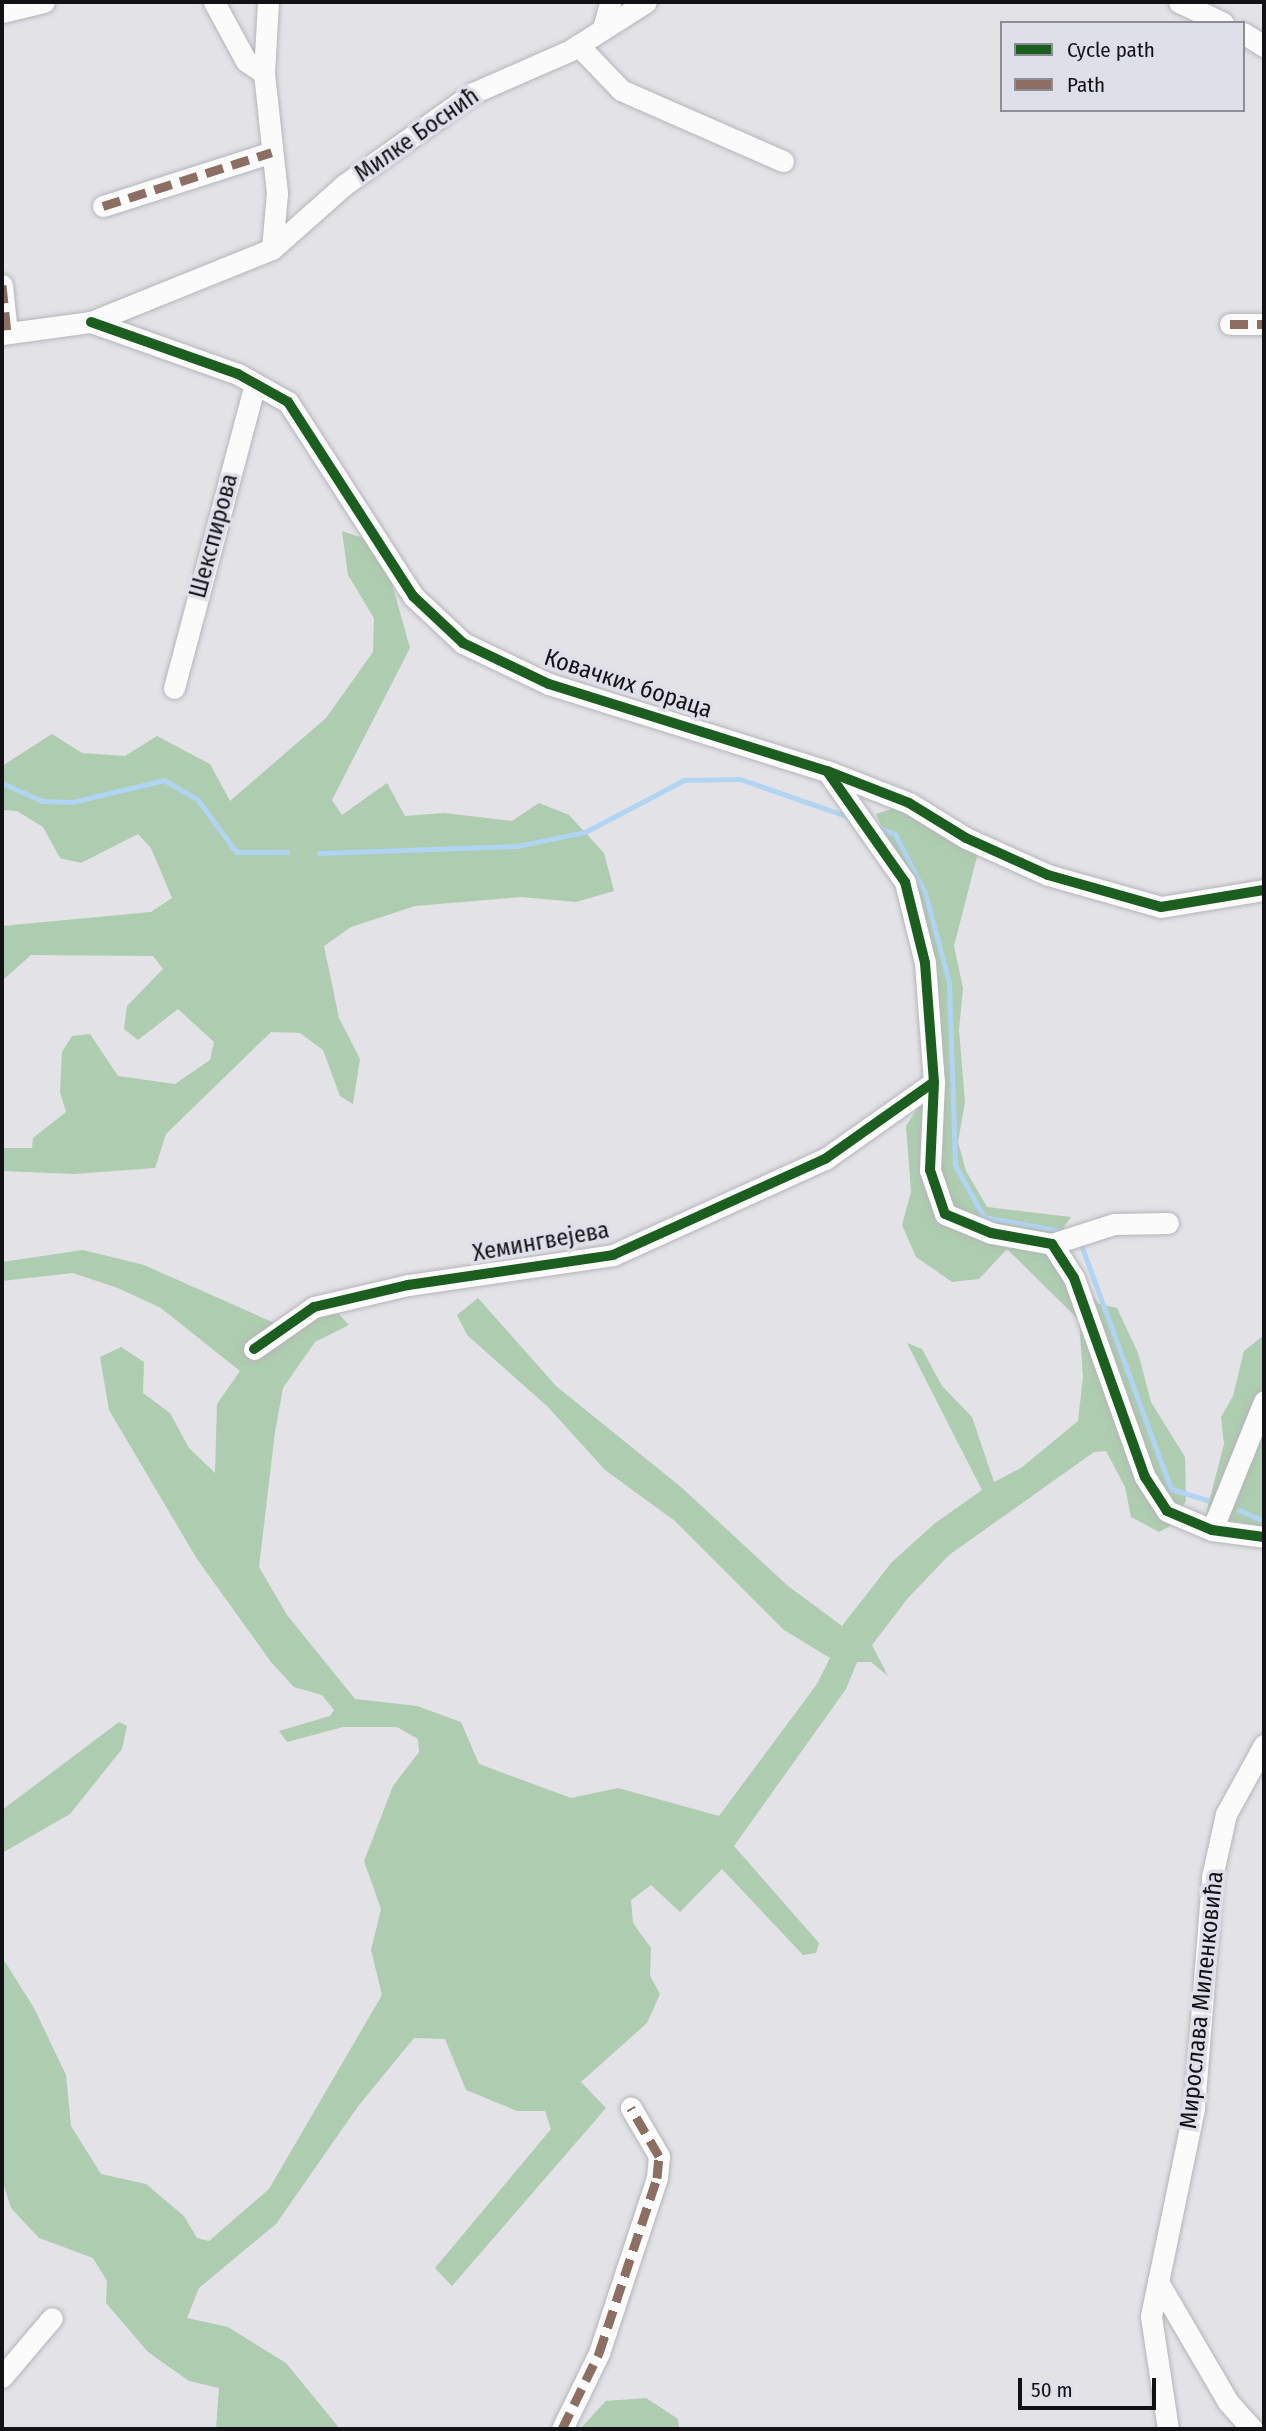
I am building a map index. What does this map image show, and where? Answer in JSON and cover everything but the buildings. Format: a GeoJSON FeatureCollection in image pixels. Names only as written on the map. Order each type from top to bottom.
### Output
{"type":"FeatureCollection","features":[{"type":"Feature","properties":{"kind":"street"},"geometry":{"type":"LineString","coordinates":[[2,12],[40,2]]}},
{"type":"Feature","properties":{"kind":"street"},"geometry":{"type":"LineString","coordinates":[[214,2],[246,61],[264,73]]}},
{"type":"Feature","properties":{"kind":"street"},"geometry":{"type":"LineString","coordinates":[[268,2],[264,73],[277,193],[272,249]]}},
{"type":"Feature","properties":{"kind":"street"},"geometry":{"type":"LineString","coordinates":[[603,29],[610,2]]}},
{"type":"Feature","properties":{"kind":"street","name":"Милке Боснић"},"geometry":{"type":"LineString","coordinates":[[272,249],[344,185],[473,93],[578,45],[646,2]]}},
{"type":"Feature","properties":{"kind":"street"},"geometry":{"type":"LineString","coordinates":[[1179,2],[1219,21]]}},
{"type":"Feature","properties":{"kind":"street"},"geometry":{"type":"LineString","coordinates":[[1245,34],[1264,46]]}},
{"type":"Feature","properties":{"kind":"street"},"geometry":{"type":"LineString","coordinates":[[578,45],[621,90],[783,161]]}},
{"type":"Feature","properties":{"kind":"street"},"geometry":{"type":"LineString","coordinates":[[103,206],[272,152]]}},
{"type":"Feature","properties":{"kind":"street","name":"Ковачких бораца"},"geometry":{"type":"LineString","coordinates":[[4,334],[91,322],[272,249]]}},
{"type":"Feature","properties":{"kind":"street"},"geometry":{"type":"LineString","coordinates":[[2,285],[4,334]]}},
{"type":"Feature","properties":{"kind":"street","name":"Ковачких бораца"},"geometry":{"type":"LineString","coordinates":[[91,322],[255,384],[288,402],[413,596],[463,643],[548,684],[827,771],[908,803],[966,838],[1048,875],[1161,907],[1264,890]]}},
{"type":"Feature","properties":{"kind":"street"},"geometry":{"type":"LineString","coordinates":[[1230,324],[1264,324]]}},
{"type":"Feature","properties":{"kind":"street","name":"Шекспирова"},"geometry":{"type":"LineString","coordinates":[[174,688],[255,384]]}},
{"type":"Feature","properties":{"kind":"street"},"geometry":{"type":"LineString","coordinates":[[827,771],[905,882],[925,963],[934,1082],[930,1170],[945,1214],[991,1233],[1052,1244],[1114,1224],[1168,1223]]}},
{"type":"Feature","properties":{"kind":"street","name":"Хемингвејева"},"geometry":{"type":"LineString","coordinates":[[254,1349],[314,1307],[408,1285],[613,1255],[825,1159],[934,1082]]}},
{"type":"Feature","properties":{"kind":"street"},"geometry":{"type":"LineString","coordinates":[[1052,1244],[1074,1278],[1145,1477],[1167,1511],[1212,1530],[1264,1537]]}},
{"type":"Feature","properties":{"kind":"street"},"geometry":{"type":"LineString","coordinates":[[1212,1530],[1264,1401]]}},
{"type":"Feature","properties":{"kind":"street","name":"Мирослава Миленковића"},"geometry":{"type":"LineString","coordinates":[[1168,2429],[1151,2316],[1195,2108],[1212,1877],[1226,1814],[1264,1745]]}},
{"type":"Feature","properties":{"kind":"street"},"geometry":{"type":"LineString","coordinates":[[562,2429],[599,2353],[657,2178],[659,2157],[631,2108]]}},
{"type":"Feature","properties":{"kind":"street"},"geometry":{"type":"LineString","coordinates":[[1158,2282],[1228,2402],[1252,2429]]}},
{"type":"Feature","properties":{"kind":"street"},"geometry":{"type":"LineString","coordinates":[[2,2377],[52,2318]]}},
{"type":"Feature","properties":{"kind":"green space"},"geometry":{"type":"Polygon","coordinates":[[[342,531],[381,544],[410,648],[332,800],[342,815],[387,783],[405,816],[444,813],[512,821],[539,803],[569,815],[604,853],[614,891],[576,902],[521,897],[415,906],[351,927],[324,946],[339,1018],[360,1059],[353,1104],[340,1096],[323,1050],[300,1033],[271,1032],[166,1134],[155,1168],[74,1174],[2,1171],[2,1148],[32,1148],[33,1138],[66,1112],[60,1092],[62,1052],[72,1036],[90,1034],[118,1076],[175,1084],[210,1060],[214,1042],[178,1009],[138,1040],[124,1029],[127,1006],[163,969],[153,956],[31,955],[3,980],[2,992],[2,926],[151,912],[172,898],[151,848],[138,834],[81,863],[60,858],[43,827],[17,811],[2,810],[2,766],[52,734],[82,753],[125,756],[157,736],[210,764],[230,801],[326,718],[373,652],[374,618],[348,575],[342,531]]]}},
{"type":"Feature","properties":{"kind":"green space"},"geometry":{"type":"Polygon","coordinates":[[[909,803],[980,845],[954,946],[963,988],[959,1030],[965,1102],[958,1142],[966,1171],[987,1207],[1071,1217],[1052,1244],[1099,1304],[1117,1308],[1138,1353],[1151,1402],[1185,1457],[1186,1501],[1170,1526],[1159,1532],[1131,1517],[1125,1487],[1106,1451],[1094,1452],[949,1555],[908,1598],[872,1645],[888,1676],[871,1662],[857,1662],[846,1689],[734,1846],[819,1943],[816,1953],[803,1955],[722,1869],[680,1912],[651,1885],[631,1900],[633,1923],[651,1948],[650,1976],[660,1994],[647,2023],[581,2082],[606,2108],[452,2286],[435,2268],[551,2129],[545,2111],[517,2111],[466,2090],[445,2039],[414,2038],[359,2105],[276,2224],[199,2288],[187,2318],[228,2327],[286,2363],[340,2429],[216,2429],[219,2388],[189,2381],[148,2352],[106,2303],[107,2281],[93,2258],[39,2238],[11,2208],[2,2180],[2,1957],[34,2008],[66,2075],[71,2126],[101,2174],[146,2184],[184,2216],[197,2238],[209,2241],[269,2189],[382,1995],[371,1950],[381,1909],[364,1861],[393,1786],[419,1752],[418,1739],[397,1727],[343,1727],[287,1742],[279,1731],[330,1716],[334,1710],[322,1695],[294,1687],[271,1662],[197,1559],[109,1410],[100,1357],[121,1347],[144,1362],[143,1393],[170,1413],[189,1448],[215,1473],[217,1404],[240,1371],[161,1308],[118,1288],[73,1273],[2,1281],[2,1262],[83,1250],[144,1265],[290,1330],[335,1310],[349,1325],[315,1342],[283,1388],[275,1432],[259,1567],[287,1615],[355,1699],[417,1706],[461,1722],[479,1764],[571,1798],[618,1788],[719,1816],[817,1684],[830,1658],[784,1630],[675,1521],[605,1470],[548,1407],[467,1335],[457,1315],[478,1298],[556,1386],[681,1487],[788,1586],[842,1626],[891,1563],[934,1524],[982,1490],[907,1343],[922,1349],[942,1386],[972,1417],[994,1482],[1021,1468],[1078,1421],[1083,1377],[1079,1320],[1007,1249],[979,1279],[952,1282],[916,1257],[902,1225],[911,1192],[906,1126],[934,1082],[905,882],[876,814],[909,803]]]}},
{"type":"Feature","properties":{"kind":"green space"},"geometry":{"type":"Polygon","coordinates":[[[1264,1335],[1264,1537],[1212,1530],[1207,1510],[1224,1444],[1221,1417],[1233,1396],[1244,1351],[1264,1335]]]}},
{"type":"Feature","properties":{"kind":"green space"},"geometry":{"type":"Polygon","coordinates":[[[119,1722],[127,1726],[122,1749],[70,1814],[2,1853],[2,1810],[119,1722]]]}},
{"type":"Feature","properties":{"kind":"green space"},"geometry":{"type":"Polygon","coordinates":[[[646,2398],[678,2419],[679,2429],[580,2429],[606,2401],[646,2398]]]}},
{"type":"Feature","properties":{"kind":"waterway"},"geometry":{"type":"LineString","coordinates":[[319,853],[517,846],[585,832],[684,780],[740,779],[852,818]]}},
{"type":"Feature","properties":{"kind":"waterway"},"geometry":{"type":"LineString","coordinates":[[2,783],[42,801],[72,802],[164,780],[198,800],[236,852],[287,852]]}},
{"type":"Feature","properties":{"kind":"waterway"},"geometry":{"type":"LineString","coordinates":[[874,826],[895,834],[925,893],[949,982],[955,1165],[984,1217],[1067,1232]]}},
{"type":"Feature","properties":{"kind":"waterway"},"geometry":{"type":"LineString","coordinates":[[1080,1242],[1171,1489],[1207,1500]]}},
{"type":"Feature","properties":{"kind":"waterway"},"geometry":{"type":"LineString","coordinates":[[1239,1510],[1264,1521]]}},
{"type":"Feature","properties":{"kind":"marked path"},"geometry":{"type":"LineString","coordinates":[[103,206],[272,152]]}},
{"type":"Feature","properties":{"kind":"marked path"},"geometry":{"type":"LineString","coordinates":[[2,285],[7,333]]}},
{"type":"Feature","properties":{"kind":"marked path"},"geometry":{"type":"LineString","coordinates":[[1230,324],[1264,324]]}},
{"type":"Feature","properties":{"kind":"marked path"},"geometry":{"type":"LineString","coordinates":[[562,2429],[599,2353],[657,2178],[659,2156],[631,2108]]}},
{"type":"Feature","properties":{"kind":"cycle path"},"geometry":{"type":"LineString","coordinates":[[91,322],[238,374],[288,402],[413,596],[463,643],[549,684],[827,771],[909,803],[966,838],[1048,875],[1161,907],[1264,890]]}},
{"type":"Feature","properties":{"kind":"cycle path"},"geometry":{"type":"LineString","coordinates":[[827,771],[905,882],[925,963],[934,1082],[930,1170],[945,1214],[991,1233],[1052,1244],[1074,1278],[1145,1477],[1167,1511],[1212,1530],[1264,1537]]}},
{"type":"Feature","properties":{"kind":"cycle path"},"geometry":{"type":"LineString","coordinates":[[254,1349],[314,1307],[408,1285],[613,1255],[825,1159],[934,1082]]}}]}
